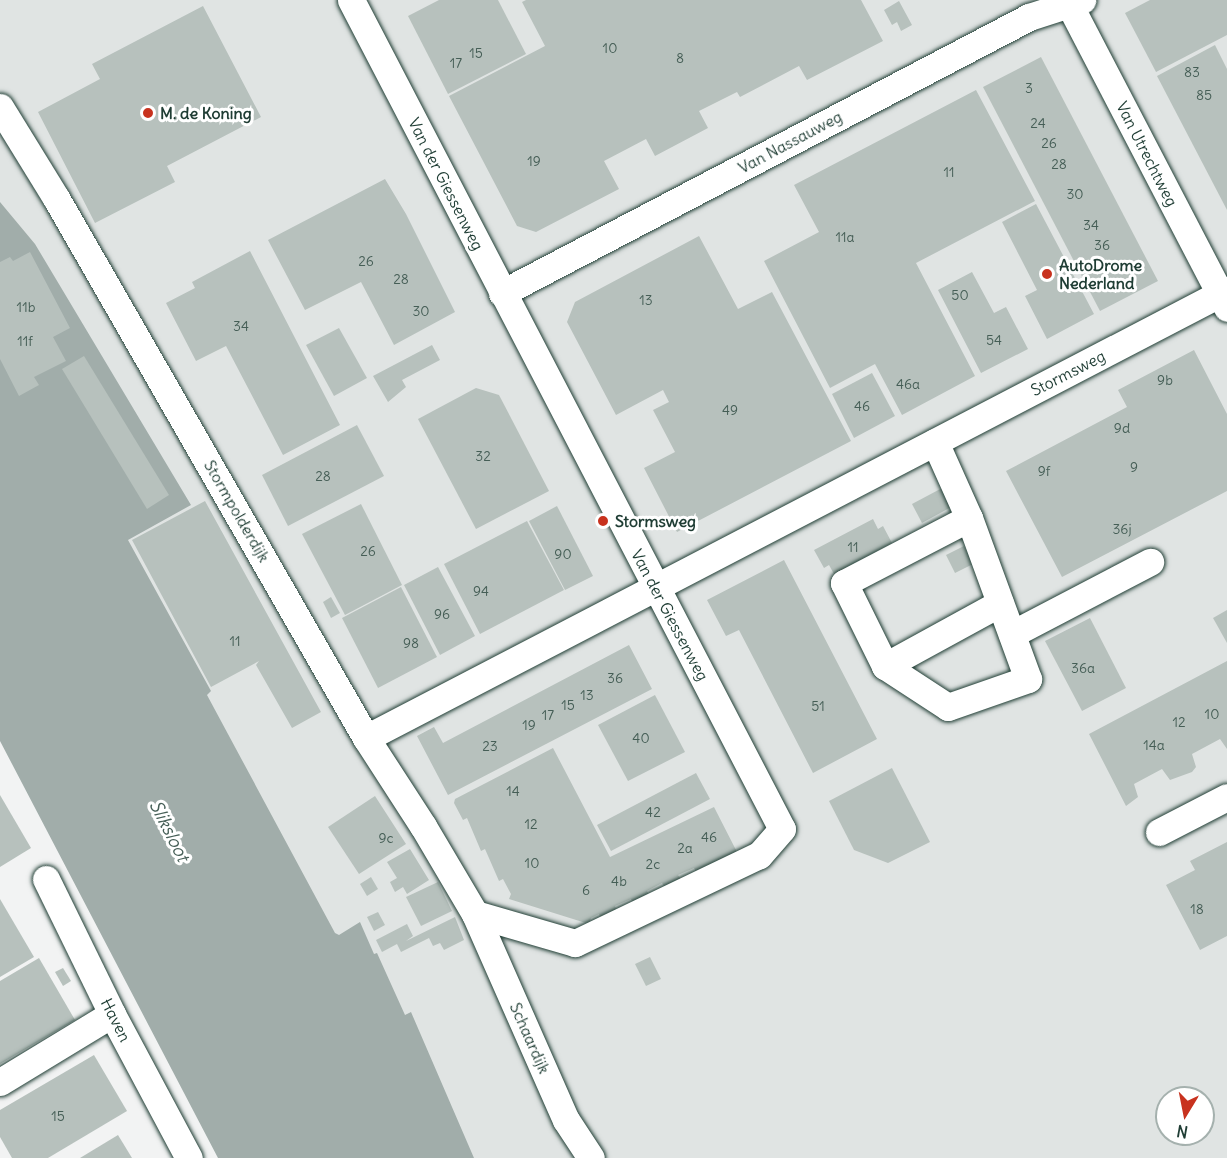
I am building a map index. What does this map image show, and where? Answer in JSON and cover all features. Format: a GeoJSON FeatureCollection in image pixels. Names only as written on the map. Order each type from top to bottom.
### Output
{"type":"FeatureCollection","features":[{"type":"Feature","properties":{"kind":"street","name":"Van der Giessenweg"},"geometry":{"type":"LineString","coordinates":[[351,0],[782,830],[759,855],[575,943],[475,914]]}},
{"type":"Feature","properties":{"kind":"street","name":"Van Nassauweg"},"geometry":{"type":"LineString","coordinates":[[502,293],[1029,17],[1073,1]]}},
{"type":"Feature","properties":{"kind":"street","name":"Van Utrechtweg"},"geometry":{"type":"LineString","coordinates":[[1073,1],[1225,297]]}},
{"type":"Feature","properties":{"kind":"street","name":"Stormpolderdijk"},"geometry":{"type":"LineString","coordinates":[[0,107],[56,198],[366,738],[423,825],[475,914]]}},
{"type":"Feature","properties":{"kind":"street","name":"Stormsweg"},"geometry":{"type":"LineString","coordinates":[[366,738],[935,442],[1225,297]]}},
{"type":"Feature","properties":{"kind":"street"},"geometry":{"type":"LineString","coordinates":[[935,442],[969,518],[1028,679],[948,707],[885,666],[844,583],[969,518]]}},
{"type":"Feature","properties":{"kind":"street"},"geometry":{"type":"LineString","coordinates":[[1012,634],[1150,562]]}},
{"type":"Feature","properties":{"kind":"street"},"geometry":{"type":"LineString","coordinates":[[885,666],[1000,603]]}},
{"type":"Feature","properties":{"kind":"street"},"geometry":{"type":"LineString","coordinates":[[1159,832],[1227,796]]}},
{"type":"Feature","properties":{"kind":"street","name":"Haven"},"geometry":{"type":"LineString","coordinates":[[46,879],[112,1014],[189,1158]]}},
{"type":"Feature","properties":{"kind":"street","name":"Schaardijk"},"geometry":{"type":"LineString","coordinates":[[475,914],[566,1120],[591,1158]]}},
{"type":"Feature","properties":{"kind":"street"},"geometry":{"type":"LineString","coordinates":[[0,1082],[112,1014]]}},
{"type":"Feature","properties":{"kind":"shaded area"},"geometry":{"type":"Polygon","coordinates":[[[0,0],[1227,0],[1227,1158],[449,1158],[0,324],[0,0]]]}},
{"type":"Feature","properties":{"kind":"water","name":"Sliksloot"},"geometry":{"type":"Polygon","coordinates":[[[0,202],[35,244],[191,505],[128,540],[211,691],[207,695],[335,933],[339,935],[360,922],[374,954],[377,953],[405,1015],[411,1012],[474,1158],[218,1158],[0,741],[0,202]]]}},
{"type":"Feature","properties":{"kind":"building"},"geometry":{"type":"Polygon","coordinates":[[[439,0],[498,0],[526,54],[448,94],[408,16],[439,0]]]}},
{"type":"Feature","properties":{"kind":"building"},"geometry":{"type":"Polygon","coordinates":[[[526,0],[861,0],[883,41],[807,80],[799,66],[740,97],[737,92],[699,111],[708,128],[655,156],[646,139],[604,161],[619,189],[536,232],[517,226],[449,96],[545,46],[522,2],[526,0]]]}},
{"type":"Feature","properties":{"kind":"building"},"geometry":{"type":"Polygon","coordinates":[[[1150,0],[1227,0],[1227,35],[1156,72],[1125,13],[1150,0]]]}},
{"type":"Feature","properties":{"kind":"building"},"geometry":{"type":"Polygon","coordinates":[[[899,1],[912,25],[901,31],[897,22],[892,25],[884,10],[899,1]]]}},
{"type":"Feature","properties":{"kind":"building"},"geometry":{"type":"Polygon","coordinates":[[[203,6],[261,117],[167,166],[175,182],[95,223],[38,112],[100,79],[92,64],[203,6]]]}},
{"type":"Feature","properties":{"kind":"building"},"geometry":{"type":"Polygon","coordinates":[[[1215,45],[1227,69],[1227,210],[1157,76],[1215,45]]]}},
{"type":"Feature","properties":{"kind":"building"},"geometry":{"type":"Polygon","coordinates":[[[1041,57],[1158,281],[1100,311],[983,87],[1041,57]]]}},
{"type":"Feature","properties":{"kind":"building"},"geometry":{"type":"Polygon","coordinates":[[[976,90],[1035,201],[916,263],[975,376],[902,415],[875,364],[830,388],[764,261],[819,232],[794,185],[976,90]]]}},
{"type":"Feature","properties":{"kind":"building"},"geometry":{"type":"Polygon","coordinates":[[[385,179],[406,214],[455,312],[394,345],[361,282],[305,310],[268,240],[385,179]]]}},
{"type":"Feature","properties":{"kind":"building"},"geometry":{"type":"Polygon","coordinates":[[[1036,204],[1094,314],[1047,339],[1025,296],[1037,290],[1002,222],[1036,204]]]}},
{"type":"Feature","properties":{"kind":"building"},"geometry":{"type":"Polygon","coordinates":[[[699,236],[738,309],[772,292],[851,441],[677,532],[644,468],[675,452],[653,410],[669,402],[663,390],[616,415],[567,322],[575,302],[699,236]]]}},
{"type":"Feature","properties":{"kind":"building"},"geometry":{"type":"Polygon","coordinates":[[[250,251],[340,425],[283,455],[226,346],[196,361],[166,303],[195,288],[192,282],[250,251]]]}},
{"type":"Feature","properties":{"kind":"building"},"geometry":{"type":"Polygon","coordinates":[[[30,252],[70,328],[53,337],[66,361],[34,377],[39,385],[19,396],[0,359],[0,262],[10,257],[13,261],[30,252]]]}},
{"type":"Feature","properties":{"kind":"building"},"geometry":{"type":"Polygon","coordinates":[[[972,272],[994,313],[1006,307],[1028,349],[981,373],[938,290],[972,272]]]}},
{"type":"Feature","properties":{"kind":"building"},"geometry":{"type":"Polygon","coordinates":[[[339,328],[367,378],[334,396],[306,345],[339,328]]]}},
{"type":"Feature","properties":{"kind":"building"},"geometry":{"type":"Polygon","coordinates":[[[432,345],[440,360],[402,380],[406,387],[388,402],[373,376],[432,345]]]}},
{"type":"Feature","properties":{"kind":"building"},"geometry":{"type":"Polygon","coordinates":[[[1194,350],[1227,414],[1227,491],[1062,577],[1006,471],[1127,407],[1118,390],[1194,350]]]}},
{"type":"Feature","properties":{"kind":"building"},"geometry":{"type":"Polygon","coordinates":[[[84,356],[169,495],[147,509],[62,369],[84,356]]]}},
{"type":"Feature","properties":{"kind":"building"},"geometry":{"type":"Polygon","coordinates":[[[872,373],[895,416],[854,438],[832,394],[872,373]]]}},
{"type":"Feature","properties":{"kind":"building"},"geometry":{"type":"Polygon","coordinates":[[[476,388],[499,395],[549,491],[476,529],[418,419],[476,388]]]}},
{"type":"Feature","properties":{"kind":"building"},"geometry":{"type":"Polygon","coordinates":[[[357,425],[384,476],[288,526],[262,475],[357,425]]]}},
{"type":"Feature","properties":{"kind":"building"},"geometry":{"type":"Polygon","coordinates":[[[944,487],[953,506],[922,523],[912,504],[944,487]]]}},
{"type":"Feature","properties":{"kind":"building"},"geometry":{"type":"Polygon","coordinates":[[[205,501],[321,712],[292,728],[256,665],[259,661],[211,687],[132,540],[205,501]]]}},
{"type":"Feature","properties":{"kind":"building"},"geometry":{"type":"Polygon","coordinates":[[[361,504],[402,585],[345,615],[302,534],[361,504]]]}},
{"type":"Feature","properties":{"kind":"building"},"geometry":{"type":"Polygon","coordinates":[[[557,506],[593,576],[565,590],[529,521],[557,506]]]}},
{"type":"Feature","properties":{"kind":"building"},"geometry":{"type":"Polygon","coordinates":[[[873,519],[878,529],[883,526],[892,543],[834,574],[829,565],[824,568],[814,550],[873,519]]]}},
{"type":"Feature","properties":{"kind":"building"},"geometry":{"type":"Polygon","coordinates":[[[527,521],[564,590],[480,634],[444,564],[527,521]]]}},
{"type":"Feature","properties":{"kind":"building"},"geometry":{"type":"Polygon","coordinates":[[[964,546],[973,564],[955,573],[946,555],[964,546]]]}},
{"type":"Feature","properties":{"kind":"building"},"geometry":{"type":"Polygon","coordinates":[[[784,560],[877,739],[813,773],[739,630],[726,636],[707,600],[784,560]]]}},
{"type":"Feature","properties":{"kind":"building"},"geometry":{"type":"Polygon","coordinates":[[[438,567],[475,636],[440,655],[404,585],[438,567]]]}},
{"type":"Feature","properties":{"kind":"building"},"geometry":{"type":"Polygon","coordinates":[[[401,587],[437,657],[378,688],[342,618],[401,587]]]}},
{"type":"Feature","properties":{"kind":"building"},"geometry":{"type":"Polygon","coordinates":[[[331,597],[340,613],[331,618],[323,602],[331,597]]]}},
{"type":"Feature","properties":{"kind":"building"},"geometry":{"type":"Polygon","coordinates":[[[1227,610],[1227,643],[1213,618],[1227,610]]]}},
{"type":"Feature","properties":{"kind":"building"},"geometry":{"type":"Polygon","coordinates":[[[1090,618],[1126,688],[1082,711],[1045,641],[1090,618]]]}},
{"type":"Feature","properties":{"kind":"building"},"geometry":{"type":"Polygon","coordinates":[[[629,645],[652,689],[448,795],[417,736],[434,727],[443,743],[629,645]]]}},
{"type":"Feature","properties":{"kind":"building"},"geometry":{"type":"Polygon","coordinates":[[[1227,661],[1227,749],[1220,739],[1192,754],[1196,767],[1192,772],[1170,780],[1162,769],[1134,784],[1138,797],[1126,806],[1089,734],[1227,661]]]}},
{"type":"Feature","properties":{"kind":"building"},"geometry":{"type":"Polygon","coordinates":[[[655,695],[685,752],[628,781],[598,725],[655,695]]]}},
{"type":"Feature","properties":{"kind":"building"},"geometry":{"type":"Polygon","coordinates":[[[553,748],[610,857],[714,807],[737,852],[696,872],[694,868],[678,875],[681,879],[665,888],[662,883],[647,891],[649,895],[633,903],[631,899],[615,906],[617,911],[601,919],[599,914],[591,918],[589,924],[509,899],[511,894],[503,879],[499,881],[485,849],[481,851],[467,818],[463,820],[454,803],[455,799],[553,748]]]}},
{"type":"Feature","properties":{"kind":"building"},"geometry":{"type":"Polygon","coordinates":[[[892,768],[930,842],[888,863],[854,850],[829,801],[892,768]]]}},
{"type":"Feature","properties":{"kind":"building"},"geometry":{"type":"Polygon","coordinates":[[[696,773],[710,799],[611,851],[597,825],[696,773]]]}},
{"type":"Feature","properties":{"kind":"building"},"geometry":{"type":"Polygon","coordinates":[[[0,795],[31,848],[0,867],[0,795]]]}},
{"type":"Feature","properties":{"kind":"building"},"geometry":{"type":"Polygon","coordinates":[[[375,796],[406,844],[359,874],[328,827],[375,796]]]}},
{"type":"Feature","properties":{"kind":"building"},"geometry":{"type":"Polygon","coordinates":[[[1227,842],[1227,936],[1200,950],[1166,885],[1195,870],[1190,861],[1227,842]]]}},
{"type":"Feature","properties":{"kind":"building"},"geometry":{"type":"Polygon","coordinates":[[[410,849],[429,880],[407,894],[403,887],[395,892],[390,882],[397,878],[387,862],[410,849]]]}},
{"type":"Feature","properties":{"kind":"building"},"geometry":{"type":"Polygon","coordinates":[[[371,877],[378,889],[367,896],[360,884],[371,877]]]}},
{"type":"Feature","properties":{"kind":"building"},"geometry":{"type":"Polygon","coordinates":[[[438,882],[452,911],[421,926],[406,897],[438,882]]]}},
{"type":"Feature","properties":{"kind":"building"},"geometry":{"type":"Polygon","coordinates":[[[0,899],[34,957],[0,977],[0,899]]]}},
{"type":"Feature","properties":{"kind":"building"},"geometry":{"type":"Polygon","coordinates":[[[378,912],[385,925],[374,931],[367,917],[378,912]]]}},
{"type":"Feature","properties":{"kind":"building"},"geometry":{"type":"Polygon","coordinates":[[[455,917],[464,940],[444,950],[440,943],[433,946],[429,938],[401,952],[397,944],[382,952],[376,940],[407,924],[413,936],[406,941],[455,917]]]}},
{"type":"Feature","properties":{"kind":"building"},"geometry":{"type":"Polygon","coordinates":[[[650,957],[661,979],[646,986],[635,964],[650,957]]]}},
{"type":"Feature","properties":{"kind":"building"},"geometry":{"type":"Polygon","coordinates":[[[39,958],[75,1020],[0,1064],[0,981],[39,958]]]}},
{"type":"Feature","properties":{"kind":"building"},"geometry":{"type":"Polygon","coordinates":[[[63,968],[71,981],[63,986],[55,972],[63,968]]]}},
{"type":"Feature","properties":{"kind":"building"},"geometry":{"type":"Polygon","coordinates":[[[94,1055],[127,1111],[48,1158],[12,1158],[0,1137],[0,1110],[94,1055]]]}},
{"type":"Feature","properties":{"kind":"building"},"geometry":{"type":"Polygon","coordinates":[[[118,1135],[132,1158],[80,1158],[118,1135]]]}},
{"type":"Feature","properties":{"kind":"place","name":"M. de Koning"},"geometry":{"type":"Point","coordinates":[148,113]}},
{"type":"Feature","properties":{"kind":"place","name":"AutoDrome Nederland"},"geometry":{"type":"Point","coordinates":[1047,274]}},
{"type":"Feature","properties":{"kind":"place","name":"Stormsweg"},"geometry":{"type":"Point","coordinates":[603,521]}}]}
